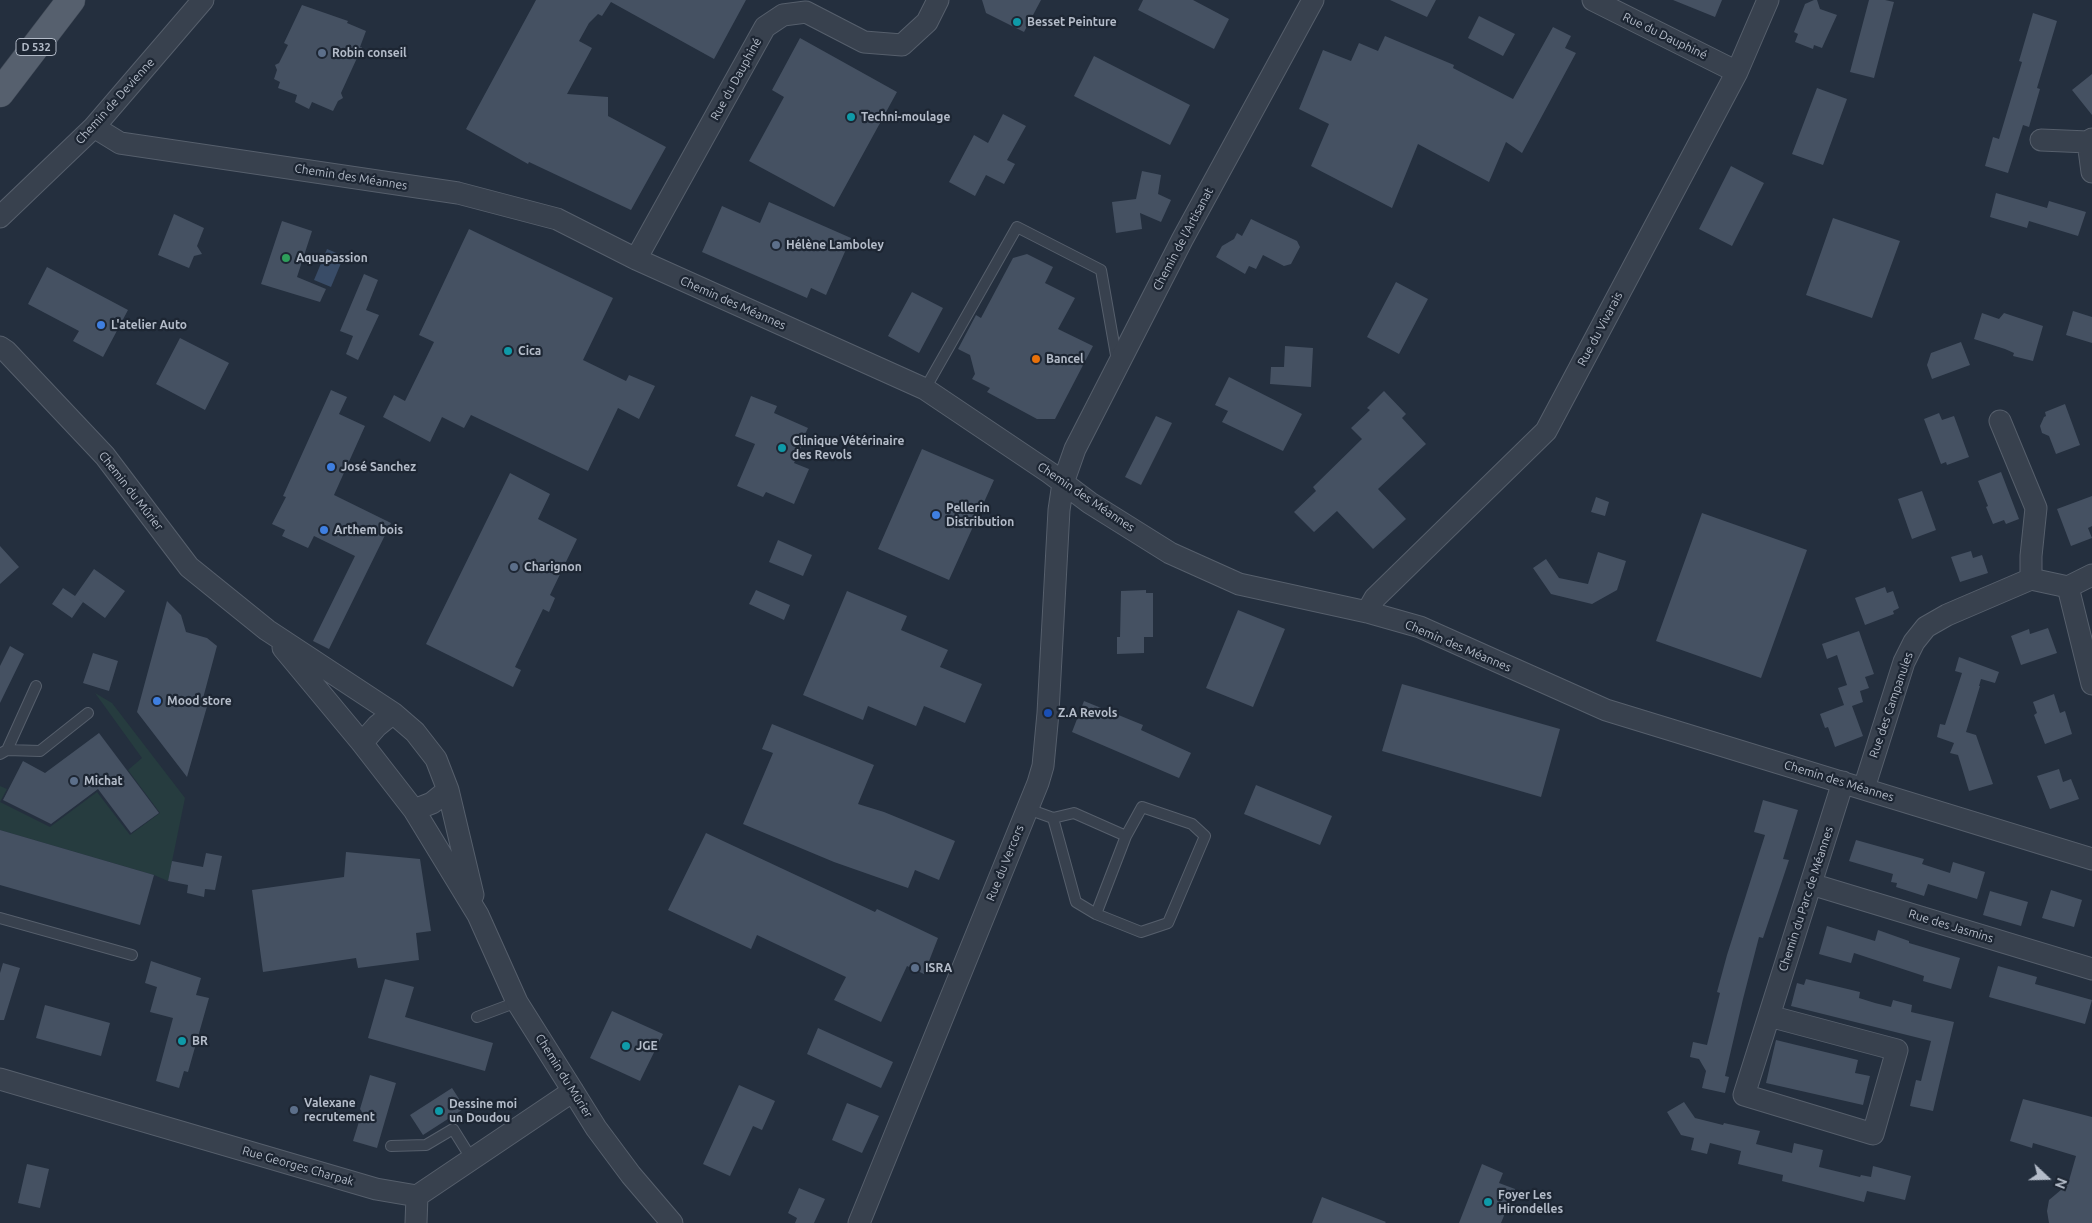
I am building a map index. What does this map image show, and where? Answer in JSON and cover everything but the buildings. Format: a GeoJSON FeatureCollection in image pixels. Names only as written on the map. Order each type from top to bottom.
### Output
{"type":"FeatureCollection","features":[{"type":"Feature","properties":{"kind":"main road","name":"D 532"},"geometry":{"type":"LineString","coordinates":[[0,93],[71,0]]}},
{"type":"Feature","properties":{"kind":"street","name":"Chemin de Devienne"},"geometry":{"type":"LineString","coordinates":[[0,217],[94,127],[203,0]]}},
{"type":"Feature","properties":{"kind":"street","name":"Rue du Dauphiné"},"geometry":{"type":"LineString","coordinates":[[636,259],[765,27],[783,15],[806,12],[864,42],[902,45],[928,22],[938,0]]}},
{"type":"Feature","properties":{"kind":"street","name":"Chemin de l'Artisanat"},"geometry":{"type":"LineString","coordinates":[[1064,483],[1075,449],[1118,364],[1182,240],[1313,0]]}},
{"type":"Feature","properties":{"kind":"street","name":"Rue du Dauphiné"},"geometry":{"type":"LineString","coordinates":[[1593,0],[1737,72]]}},
{"type":"Feature","properties":{"kind":"street","name":"Rue du Vivarais"},"geometry":{"type":"LineString","coordinates":[[1367,612],[1376,598],[1546,431],[1737,72],[1768,0]]}},
{"type":"Feature","properties":{"kind":"street","name":"Chemin des Méannes"},"geometry":{"type":"LineString","coordinates":[[94,127],[120,143],[458,193],[557,219],[636,259],[926,389],[1064,483],[1090,503],[1170,553],[1239,584],[1367,612],[1420,627],[1606,710],[1708,743],[1864,788],[2092,858]]}},
{"type":"Feature","properties":{"kind":"street"},"geometry":{"type":"LineString","coordinates":[[2041,140],[2090,141],[2092,172]]}},
{"type":"Feature","properties":{"kind":"street","name":"Chemin du Mûrier"},"geometry":{"type":"LineString","coordinates":[[0,347],[6,351],[105,456],[189,567],[267,630],[393,713],[415,732],[436,760],[448,790],[478,915]]}},
{"type":"Feature","properties":{"kind":"street"},"geometry":{"type":"LineString","coordinates":[[2000,421],[2036,508],[2031,556],[2031,579],[2068,587],[2092,575]]}},
{"type":"Feature","properties":{"kind":"street","name":"Rue du Vercors"},"geometry":{"type":"LineString","coordinates":[[859,1223],[1044,766],[1047,742],[1059,510],[1064,483]]}},
{"type":"Feature","properties":{"kind":"street","name":"Rue des Campanules"},"geometry":{"type":"LineString","coordinates":[[1864,788],[1904,662],[1914,642],[1926,627],[1933,623],[2031,579]]}},
{"type":"Feature","properties":{"kind":"street"},"geometry":{"type":"LineString","coordinates":[[2068,587],[2092,684]]}},
{"type":"Feature","properties":{"kind":"street","name":"Chemin du Mûrier"},"geometry":{"type":"LineString","coordinates":[[267,630],[362,743],[414,810],[478,915],[517,1002],[573,1092],[596,1128],[672,1223]]}},
{"type":"Feature","properties":{"kind":"street"},"geometry":{"type":"LineString","coordinates":[[362,743],[377,726],[393,713]]}},
{"type":"Feature","properties":{"kind":"street","name":"Chemin du Parc de Méannes"},"geometry":{"type":"LineString","coordinates":[[1769,1016],[1897,1050],[1873,1134],[1744,1095],[1843,782]]}},
{"type":"Feature","properties":{"kind":"street"},"geometry":{"type":"LineString","coordinates":[[414,810],[432,803],[448,790]]}},
{"type":"Feature","properties":{"kind":"street","name":"Rue des Jasmins"},"geometry":{"type":"LineString","coordinates":[[1811,884],[2092,969]]}},
{"type":"Feature","properties":{"kind":"street","name":"Rue Georges Charpak"},"geometry":{"type":"LineString","coordinates":[[0,1080],[376,1189],[417,1196]]}},
{"type":"Feature","properties":{"kind":"street"},"geometry":{"type":"LineString","coordinates":[[416,1223],[417,1196],[471,1158],[573,1092]]}},
{"type":"Feature","properties":{"kind":"lane"},"geometry":{"type":"LineString","coordinates":[[926,389],[1017,227],[1101,270],[1118,364]]}},
{"type":"Feature","properties":{"kind":"lane"},"geometry":{"type":"LineString","coordinates":[[36,686],[4,752],[40,751],[88,713]]}},
{"type":"Feature","properties":{"kind":"lane"},"geometry":{"type":"LineString","coordinates":[[1053,818],[1076,902],[1096,914],[1141,932],[1168,923],[1205,836],[1192,824],[1142,807],[1126,836],[1096,914]]}},
{"type":"Feature","properties":{"kind":"lane"},"geometry":{"type":"LineString","coordinates":[[1028,808],[1053,818],[1074,814],[1126,836]]}},
{"type":"Feature","properties":{"kind":"lane"},"geometry":{"type":"LineString","coordinates":[[0,918],[132,955]]}},
{"type":"Feature","properties":{"kind":"lane"},"geometry":{"type":"LineString","coordinates":[[477,1017],[517,1002]]}},
{"type":"Feature","properties":{"kind":"lane"},"geometry":{"type":"LineString","coordinates":[[391,1146],[426,1145],[453,1129],[471,1158]]}},
{"type":"Feature","properties":{"kind":"green space"},"geometry":{"type":"Polygon","coordinates":[[[95,693],[112,703],[185,798],[168,881],[154,875],[0,830],[0,802],[50,827],[97,792],[130,835],[160,813],[128,770],[142,758],[95,693]]]}},
{"type":"Feature","properties":{"kind":"green space"},"geometry":{"type":"Polygon","coordinates":[[[0,786],[7,789],[0,802],[0,786]]]}},
{"type":"Feature","properties":{"kind":"water"},"geometry":{"type":"Polygon","coordinates":[[[327,249],[344,256],[331,287],[314,280],[327,249]]]}},
{"type":"Feature","properties":{"kind":"place","name":"Besset Peinture"},"geometry":{"type":"Point","coordinates":[1017,22]}},
{"type":"Feature","properties":{"kind":"place","name":"Robin conseil"},"geometry":{"type":"Point","coordinates":[322,53]}},
{"type":"Feature","properties":{"kind":"place","name":"Techni-moulage"},"geometry":{"type":"Point","coordinates":[851,117]}},
{"type":"Feature","properties":{"kind":"place","name":"Hélène Lamboley"},"geometry":{"type":"Point","coordinates":[776,245]}},
{"type":"Feature","properties":{"kind":"place","name":"Aquapassion"},"geometry":{"type":"Point","coordinates":[286,258]}},
{"type":"Feature","properties":{"kind":"place","name":"L'atelier Auto"},"geometry":{"type":"Point","coordinates":[101,325]}},
{"type":"Feature","properties":{"kind":"place","name":"Cica"},"geometry":{"type":"Point","coordinates":[508,351]}},
{"type":"Feature","properties":{"kind":"place","name":"Bancel"},"geometry":{"type":"Point","coordinates":[1036,359]}},
{"type":"Feature","properties":{"kind":"place","name":"Clinique Vétérinaire des Revols"},"geometry":{"type":"Point","coordinates":[782,448]}},
{"type":"Feature","properties":{"kind":"place","name":"José Sanchez"},"geometry":{"type":"Point","coordinates":[331,467]}},
{"type":"Feature","properties":{"kind":"place","name":"Pellerin Distribution"},"geometry":{"type":"Point","coordinates":[936,515]}},
{"type":"Feature","properties":{"kind":"place","name":"Arthem bois"},"geometry":{"type":"Point","coordinates":[324,530]}},
{"type":"Feature","properties":{"kind":"place","name":"Charignon"},"geometry":{"type":"Point","coordinates":[514,567]}},
{"type":"Feature","properties":{"kind":"place","name":"Mood store"},"geometry":{"type":"Point","coordinates":[157,701]}},
{"type":"Feature","properties":{"kind":"place","name":"Z.A Revols"},"geometry":{"type":"Point","coordinates":[1048,713]}},
{"type":"Feature","properties":{"kind":"place","name":"Michat"},"geometry":{"type":"Point","coordinates":[74,781]}},
{"type":"Feature","properties":{"kind":"place","name":"ISRA"},"geometry":{"type":"Point","coordinates":[915,968]}},
{"type":"Feature","properties":{"kind":"place","name":"BR"},"geometry":{"type":"Point","coordinates":[182,1041]}},
{"type":"Feature","properties":{"kind":"place","name":"JGE"},"geometry":{"type":"Point","coordinates":[626,1046]}},
{"type":"Feature","properties":{"kind":"place","name":"Valexane recrutement"},"geometry":{"type":"Point","coordinates":[294,1110]}},
{"type":"Feature","properties":{"kind":"place","name":"Dessine moi un Doudou"},"geometry":{"type":"Point","coordinates":[439,1111]}},
{"type":"Feature","properties":{"kind":"place","name":"Foyer Les Hirondelles"},"geometry":{"type":"Point","coordinates":[1488,1202]}}]}
